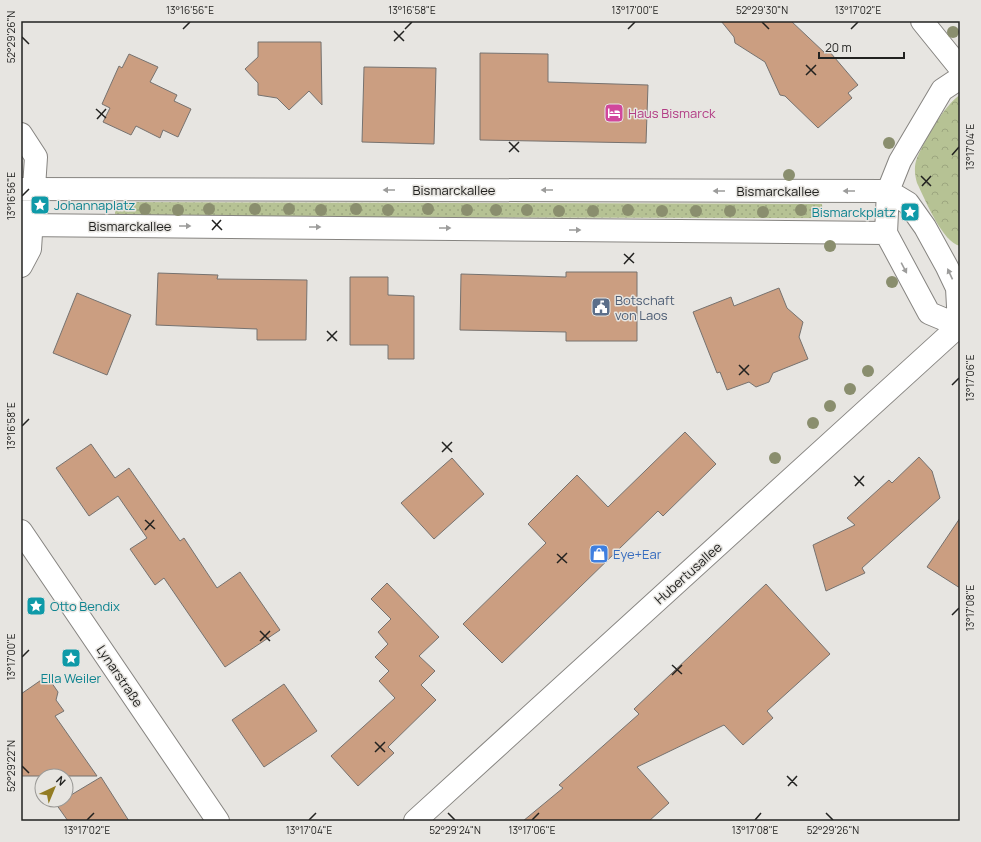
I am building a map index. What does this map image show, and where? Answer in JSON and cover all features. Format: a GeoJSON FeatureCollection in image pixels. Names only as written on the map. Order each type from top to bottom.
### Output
{"type":"FeatureCollection","features":[{"type":"Feature","properties":{"kind":"street"},"geometry":{"type":"LineString","coordinates":[[922,21],[960,68]]}},
{"type":"Feature","properties":{"kind":"street"},"geometry":{"type":"LineString","coordinates":[[888,191],[908,203],[925,227],[947,267],[957,288],[960,325],[929,313],[886,233],[888,191],[900,161],[942,90],[960,78]]}},
{"type":"Feature","properties":{"kind":"street"},"geometry":{"type":"LineString","coordinates":[[21,134],[36,157],[28,189],[27,225],[30,249],[21,266]]}},
{"type":"Feature","properties":{"kind":"street","name":"Bismarckallee"},"geometry":{"type":"LineString","coordinates":[[28,189],[888,191]]}},
{"type":"Feature","properties":{"kind":"street","name":"Bismarckallee"},"geometry":{"type":"LineString","coordinates":[[27,225],[886,233]]}},
{"type":"Feature","properties":{"kind":"street","name":"Hubertusallee"},"geometry":{"type":"LineString","coordinates":[[415,821],[960,325]]}},
{"type":"Feature","properties":{"kind":"street","name":"Lynarstraße"},"geometry":{"type":"LineString","coordinates":[[21,531],[218,821]]}},
{"type":"Feature","properties":{"kind":"green space"},"geometry":{"type":"Polygon","coordinates":[[[960,95],[960,246],[953,243],[947,237],[929,209],[917,183],[915,169],[919,154],[941,115],[960,95]]]}},
{"type":"Feature","properties":{"kind":"green space"},"geometry":{"type":"Polygon","coordinates":[[[115,202],[822,204],[823,218],[115,217],[115,202]]]}},
{"type":"Feature","properties":{"kind":"building"},"geometry":{"type":"Polygon","coordinates":[[[721,21],[791,21],[826,54],[829,51],[858,85],[848,93],[852,98],[818,128],[785,96],[780,95],[765,62],[735,43],[734,37],[721,21]]]}},
{"type":"Feature","properties":{"kind":"building"},"geometry":{"type":"Polygon","coordinates":[[[258,42],[321,42],[322,105],[309,91],[289,110],[277,98],[258,95],[258,83],[245,69],[258,57],[258,42]]]}},
{"type":"Feature","properties":{"kind":"building"},"geometry":{"type":"Polygon","coordinates":[[[480,53],[548,54],[548,82],[648,85],[646,143],[480,140],[480,53]]]}},
{"type":"Feature","properties":{"kind":"building"},"geometry":{"type":"Polygon","coordinates":[[[129,54],[158,67],[150,82],[177,95],[174,101],[191,109],[178,137],[163,130],[160,138],[136,126],[131,135],[103,122],[110,108],[102,104],[119,66],[122,68],[129,54]]]}},
{"type":"Feature","properties":{"kind":"building"},"geometry":{"type":"Polygon","coordinates":[[[364,67],[436,68],[434,144],[362,142],[364,67]]]}},
{"type":"Feature","properties":{"kind":"building"},"geometry":{"type":"Polygon","coordinates":[[[566,272],[637,272],[637,341],[566,341],[566,332],[460,330],[461,274],[566,277],[566,272]]]}},
{"type":"Feature","properties":{"kind":"building"},"geometry":{"type":"Polygon","coordinates":[[[158,273],[218,275],[217,279],[307,280],[306,340],[257,340],[257,329],[156,325],[158,273]]]}},
{"type":"Feature","properties":{"kind":"building"},"geometry":{"type":"Polygon","coordinates":[[[350,277],[388,277],[388,295],[414,296],[414,359],[388,359],[388,345],[350,345],[350,277]]]}},
{"type":"Feature","properties":{"kind":"building"},"geometry":{"type":"Polygon","coordinates":[[[779,288],[787,308],[803,322],[799,337],[808,359],[773,373],[769,382],[756,387],[749,382],[727,390],[720,372],[717,373],[693,312],[731,297],[734,306],[779,288]]]}},
{"type":"Feature","properties":{"kind":"building"},"geometry":{"type":"Polygon","coordinates":[[[77,293],[131,315],[107,375],[53,353],[77,293]]]}},
{"type":"Feature","properties":{"kind":"building"},"geometry":{"type":"Polygon","coordinates":[[[685,432],[716,464],[663,516],[658,511],[502,663],[463,624],[546,543],[528,524],[577,475],[608,507],[685,432]]]}},
{"type":"Feature","properties":{"kind":"building"},"geometry":{"type":"Polygon","coordinates":[[[91,444],[115,478],[129,468],[180,541],[184,538],[217,588],[240,572],[280,630],[225,667],[164,578],[155,585],[130,549],[147,538],[118,496],[89,516],[56,468],[91,444]]]}},
{"type":"Feature","properties":{"kind":"building"},"geometry":{"type":"Polygon","coordinates":[[[919,457],[932,471],[940,498],[862,568],[865,573],[826,591],[813,545],[855,525],[847,518],[889,480],[892,483],[919,457]]]}},
{"type":"Feature","properties":{"kind":"building"},"geometry":{"type":"Polygon","coordinates":[[[452,458],[484,494],[434,539],[401,503],[452,458]]]}},
{"type":"Feature","properties":{"kind":"building"},"geometry":{"type":"Polygon","coordinates":[[[960,518],[960,588],[927,567],[960,518]]]}},
{"type":"Feature","properties":{"kind":"building"},"geometry":{"type":"Polygon","coordinates":[[[387,583],[439,637],[419,656],[435,671],[421,685],[436,700],[388,747],[394,753],[358,786],[331,756],[395,698],[379,681],[389,671],[375,657],[388,644],[378,632],[391,619],[371,599],[387,583]]]}},
{"type":"Feature","properties":{"kind":"building"},"geometry":{"type":"Polygon","coordinates":[[[766,584],[830,654],[767,711],[773,718],[743,745],[724,725],[637,767],[669,803],[649,821],[523,821],[563,788],[559,785],[639,714],[634,709],[766,584]]]}},
{"type":"Feature","properties":{"kind":"building"},"geometry":{"type":"Polygon","coordinates":[[[47,676],[58,692],[56,700],[64,711],[55,716],[97,776],[74,776],[74,768],[34,768],[34,776],[21,776],[21,694],[47,676]]]}},
{"type":"Feature","properties":{"kind":"building"},"geometry":{"type":"Polygon","coordinates":[[[284,684],[317,731],[264,767],[232,720],[284,684]]]}},
{"type":"Feature","properties":{"kind":"building"},"geometry":{"type":"Polygon","coordinates":[[[101,777],[129,821],[68,821],[59,808],[74,808],[74,793],[101,777]]]}},
{"type":"Feature","properties":{"kind":"place","name":"Haus Bismarck"},"geometry":{"type":"Point","coordinates":[614,113]}},
{"type":"Feature","properties":{"kind":"place","name":"Johannaplatz"},"geometry":{"type":"Point","coordinates":[40,205]}},
{"type":"Feature","properties":{"kind":"place","name":"Bismarckplatz"},"geometry":{"type":"Point","coordinates":[910,212]}},
{"type":"Feature","properties":{"kind":"place","name":"Botschaft von Laos"},"geometry":{"type":"Point","coordinates":[601,307]}},
{"type":"Feature","properties":{"kind":"place","name":"Eye+Ear"},"geometry":{"type":"Point","coordinates":[599,554]}},
{"type":"Feature","properties":{"kind":"place","name":"Otto Bendix"},"geometry":{"type":"Point","coordinates":[36,606]}},
{"type":"Feature","properties":{"kind":"place","name":"Ella Weiler"},"geometry":{"type":"Point","coordinates":[71,658]}}]}
